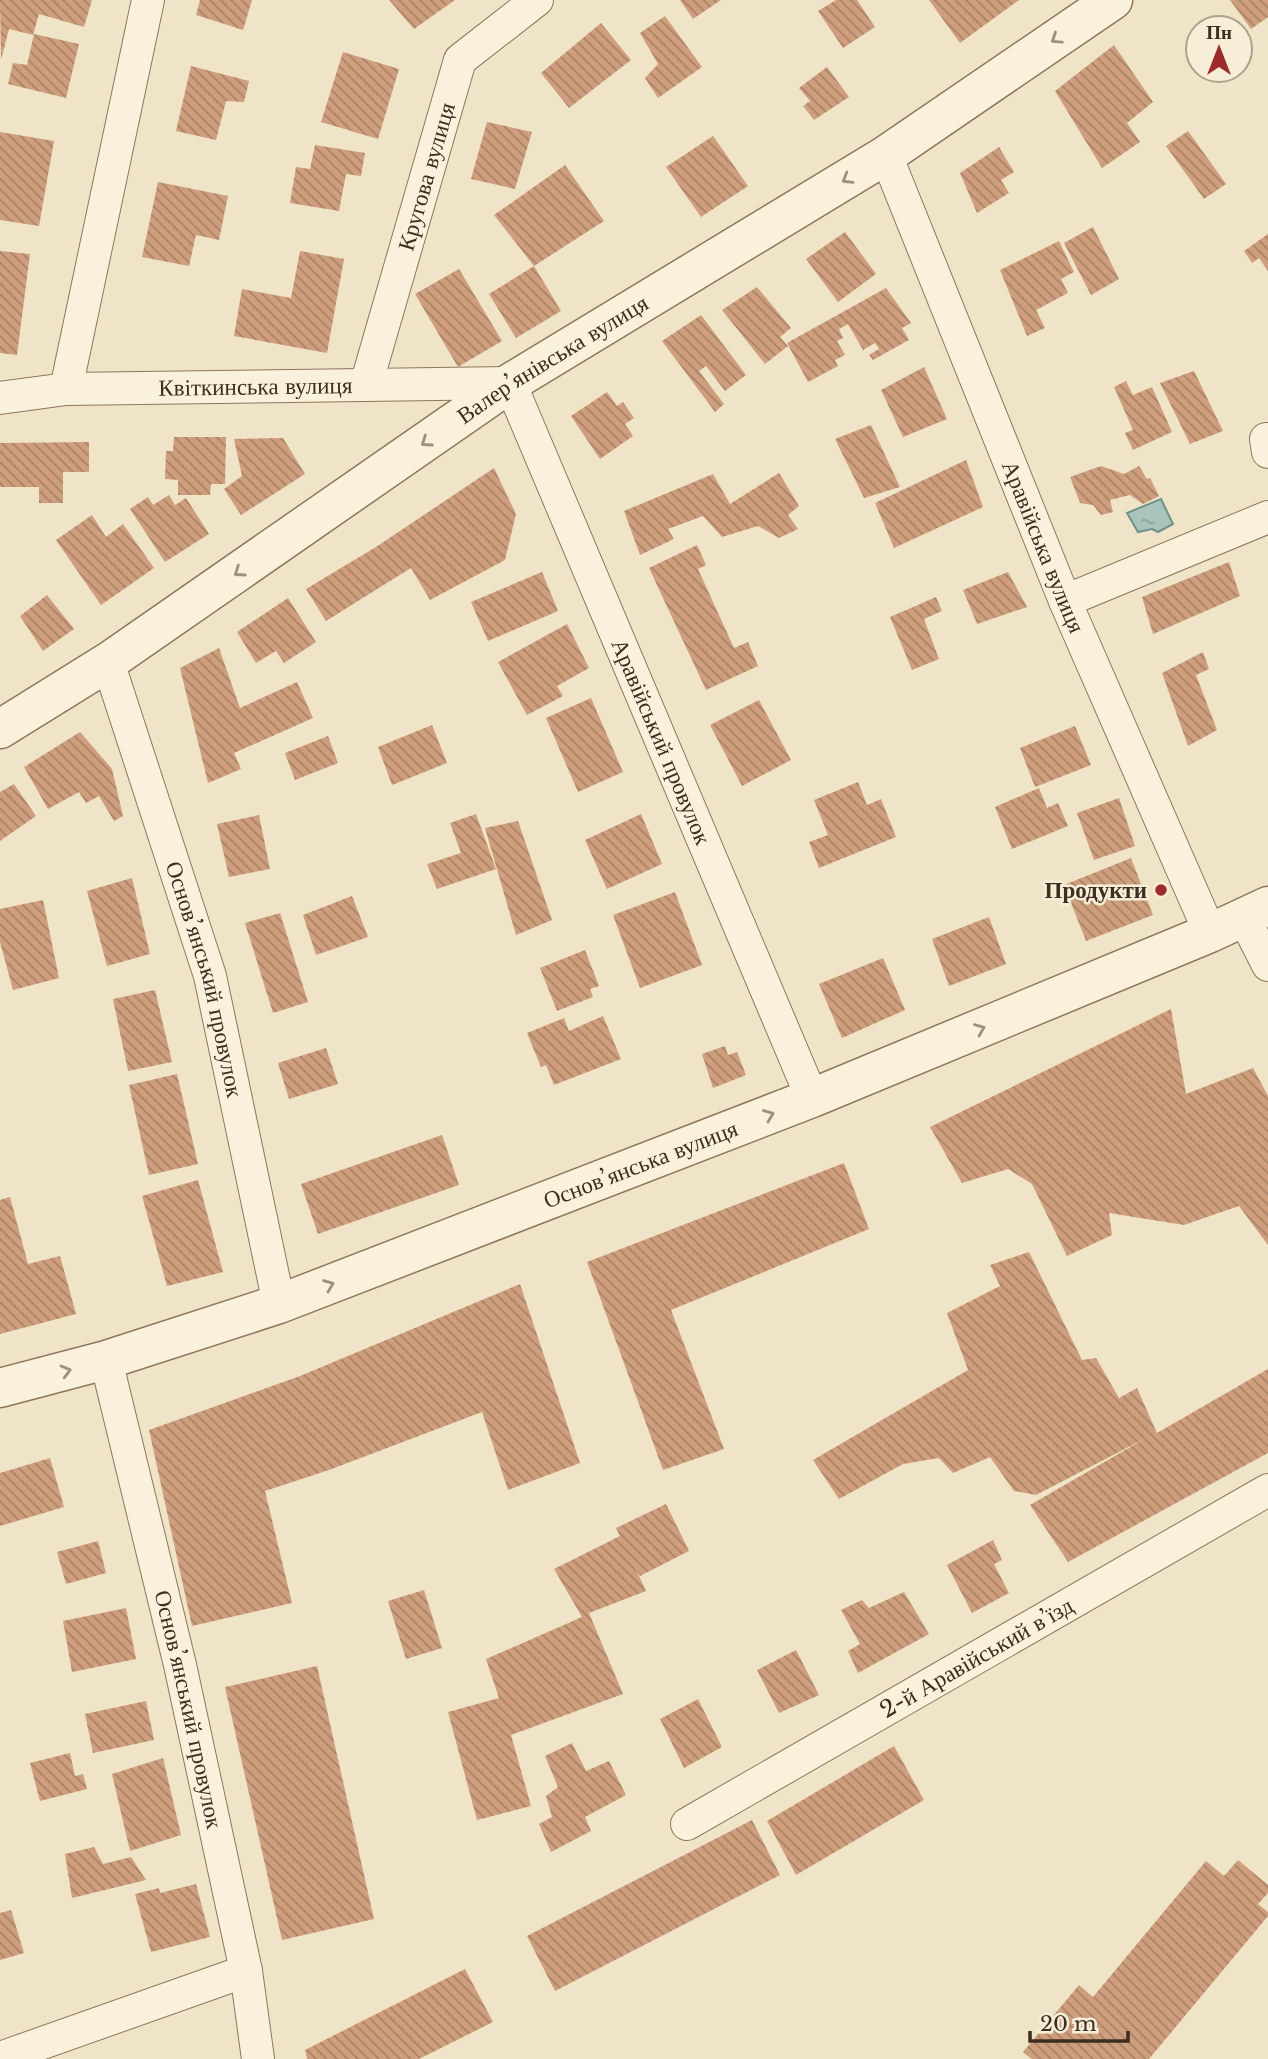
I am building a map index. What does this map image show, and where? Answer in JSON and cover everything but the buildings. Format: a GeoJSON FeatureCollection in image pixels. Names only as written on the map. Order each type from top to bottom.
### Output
{"type":"FeatureCollection","features":[{"type":"Feature","properties":{"kind":"street"},"geometry":{"type":"LineString","coordinates":[[66,389],[148,0]]}},
{"type":"Feature","properties":{"kind":"street","name":"Кругова вулиця"},"geometry":{"type":"LineString","coordinates":[[366,385],[460,60],[537,0]]}},
{"type":"Feature","properties":{"kind":"street","name":"Валер’янівська вулиця"},"geometry":{"type":"LineString","coordinates":[[0,729],[108,662],[510,383],[886,155],[1113,0]]}},
{"type":"Feature","properties":{"kind":"street","name":"Аравійська вулиця"},"geometry":{"type":"LineString","coordinates":[[886,155],[1065,601],[1210,933]]}},
{"type":"Feature","properties":{"kind":"street","name":"Квіткинська вулиця"},"geometry":{"type":"LineString","coordinates":[[0,398],[66,389],[510,383]]}},
{"type":"Feature","properties":{"kind":"street","name":"Аравійський провулок"},"geometry":{"type":"LineString","coordinates":[[510,383],[812,1098]]}},
{"type":"Feature","properties":{"kind":"street"},"geometry":{"type":"LineString","coordinates":[[1065,601],[1268,517]]}},
{"type":"Feature","properties":{"kind":"street","name":"Основ’янський провулок"},"geometry":{"type":"LineString","coordinates":[[108,662],[210,976],[279,1304]]}},
{"type":"Feature","properties":{"kind":"street"},"geometry":{"type":"LineString","coordinates":[[1256,912],[1268,965]]}},
{"type":"Feature","properties":{"kind":"street","name":"Основ’янська вулиця"},"geometry":{"type":"LineString","coordinates":[[0,1388],[106,1360],[279,1304],[812,1098],[1256,912]]}},
{"type":"Feature","properties":{"kind":"street","name":"Основ’янський провулок"},"geometry":{"type":"LineString","coordinates":[[106,1360],[180,1665],[246,1971],[258,2059]]}},
{"type":"Feature","properties":{"kind":"street","name":"2-й Аравійський в’їзд"},"geometry":{"type":"LineString","coordinates":[[687,1824],[1268,1490]]}},
{"type":"Feature","properties":{"kind":"street"},"geometry":{"type":"LineString","coordinates":[[0,2057],[246,1971]]}},
{"type":"Feature","properties":{"kind":"water"},"geometry":{"type":"Polygon","coordinates":[[[1161,499],[1173,524],[1158,532],[1152,529],[1138,532],[1127,513],[1161,499]]]}},
{"type":"Feature","properties":{"kind":"place","name":"Продукти"},"geometry":{"type":"Point","coordinates":[1161,890]}}]}
